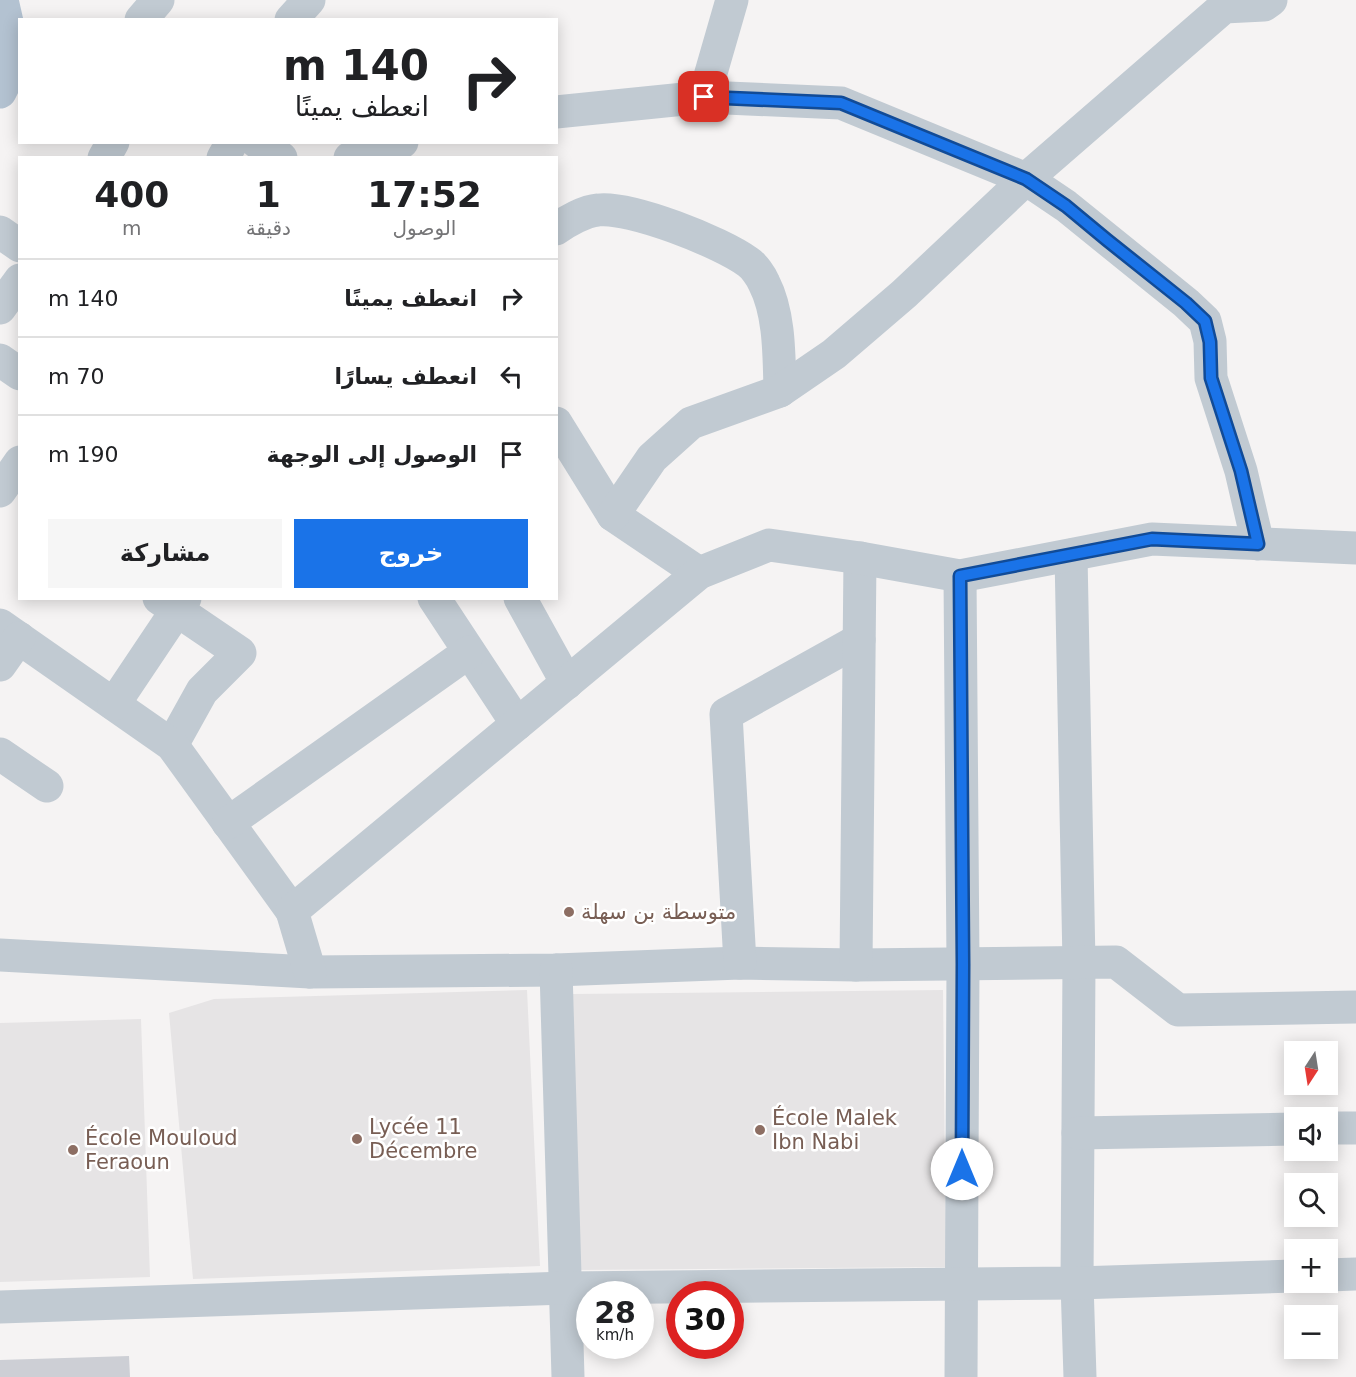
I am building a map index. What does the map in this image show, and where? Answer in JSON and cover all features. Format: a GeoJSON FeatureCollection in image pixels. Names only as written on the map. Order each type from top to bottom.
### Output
{"type":"FeatureCollection","features":[{"type":"Feature","properties":{"kind":"main road"},"geometry":{"type":"LineString","coordinates":[[2,0],[7,22],[8,73]]}},
{"type":"Feature","properties":{"kind":"street"},"geometry":{"type":"LineString","coordinates":[[143,18],[158,0]]}},
{"type":"Feature","properties":{"kind":"street"},"geometry":{"type":"LineString","coordinates":[[293,18],[309,0]]}},
{"type":"Feature","properties":{"kind":"street"},"geometry":{"type":"LineString","coordinates":[[704,97],[732,0]]}},
{"type":"Feature","properties":{"kind":"street"},"geometry":{"type":"LineString","coordinates":[[614,515],[652,458],[691,423],[780,391],[834,354],[871,323],[1026,179],[1221,4],[1264,5],[1271,0]]}},
{"type":"Feature","properties":{"kind":"street"},"geometry":{"type":"LineString","coordinates":[[558,112],[704,97],[841,103],[1026,179],[1066,206],[1205,321],[1210,342],[1211,378],[1241,471],[1258,544]]}},
{"type":"Feature","properties":{"kind":"street"},"geometry":{"type":"LineString","coordinates":[[260,144],[278,156]]}},
{"type":"Feature","properties":{"kind":"street"},"geometry":{"type":"LineString","coordinates":[[354,156],[394,144]]}},
{"type":"Feature","properties":{"kind":"street"},"geometry":{"type":"LineString","coordinates":[[558,228],[596,210],[621,210],[718,245],[750,263],[764,282],[770,299],[779,342],[780,391]]}},
{"type":"Feature","properties":{"kind":"street"},"geometry":{"type":"LineString","coordinates":[[0,232],[18,245]]}},
{"type":"Feature","properties":{"kind":"street"},"geometry":{"type":"LineString","coordinates":[[0,308],[18,283]]}},
{"type":"Feature","properties":{"kind":"street"},"geometry":{"type":"LineString","coordinates":[[0,360],[18,373]]}},
{"type":"Feature","properties":{"kind":"street"},"geometry":{"type":"LineString","coordinates":[[558,426],[614,515],[699,573]]}},
{"type":"Feature","properties":{"kind":"street"},"geometry":{"type":"LineString","coordinates":[[18,465],[0,490],[18,502]]}},
{"type":"Feature","properties":{"kind":"street"},"geometry":{"type":"LineString","coordinates":[[292,911],[699,573],[769,545],[960,576],[1152,539],[1356,548]]}},
{"type":"Feature","properties":{"kind":"street"},"geometry":{"type":"LineString","coordinates":[[1071,555],[1079,963],[1077,1283],[1080,1377]]}},
{"type":"Feature","properties":{"kind":"street"},"geometry":{"type":"LineString","coordinates":[[856,965],[860,558]]}},
{"type":"Feature","properties":{"kind":"street"},"geometry":{"type":"LineString","coordinates":[[960,576],[963,964],[961,1377]]}},
{"type":"Feature","properties":{"kind":"street"},"geometry":{"type":"LineString","coordinates":[[435,600],[517,724]]}},
{"type":"Feature","properties":{"kind":"street"},"geometry":{"type":"LineString","coordinates":[[521,600],[567,683]]}},
{"type":"Feature","properties":{"kind":"street"},"geometry":{"type":"LineString","coordinates":[[114,705],[174,602],[240,653],[202,692],[172,745]]}},
{"type":"Feature","properties":{"kind":"street"},"geometry":{"type":"LineString","coordinates":[[0,665],[9,632],[172,745],[292,911],[310,972]]}},
{"type":"Feature","properties":{"kind":"street"},"geometry":{"type":"LineString","coordinates":[[740,963],[726,714],[859,640]]}},
{"type":"Feature","properties":{"kind":"street"},"geometry":{"type":"LineString","coordinates":[[228,823],[469,652]]}},
{"type":"Feature","properties":{"kind":"street"},"geometry":{"type":"LineString","coordinates":[[0,754],[47,786]]}},
{"type":"Feature","properties":{"kind":"street"},"geometry":{"type":"LineString","coordinates":[[0,954],[310,972],[556,970],[740,963],[856,965],[1116,962],[1178,1010],[1356,1006]]}},
{"type":"Feature","properties":{"kind":"street"},"geometry":{"type":"LineString","coordinates":[[556,970],[568,1377]]}},
{"type":"Feature","properties":{"kind":"street"},"geometry":{"type":"LineString","coordinates":[[1338,1128],[1356,1128]]}},
{"type":"Feature","properties":{"kind":"street"},"geometry":{"type":"LineString","coordinates":[[1078,1133],[1284,1129]]}},
{"type":"Feature","properties":{"kind":"street"},"geometry":{"type":"LineString","coordinates":[[1338,1275],[1356,1274]]}},
{"type":"Feature","properties":{"kind":"street"},"geometry":{"type":"LineString","coordinates":[[0,1307],[565,1288],[1077,1283],[1284,1276]]}},
{"type":"Feature","properties":{"kind":"shaded area","name":"Lycée 11 Décembre"},"geometry":{"type":"Polygon","coordinates":[[[527,990],[540,1266],[193,1279],[169,1013],[214,999],[527,990]]]}},
{"type":"Feature","properties":{"kind":"shaded area","name":"École Malek Ibn Nabi"},"geometry":{"type":"Polygon","coordinates":[[[943,990],[946,1267],[576,1270],[573,994],[943,990]]]}},
{"type":"Feature","properties":{"kind":"shaded area","name":"École Mouloud Feraoun"},"geometry":{"type":"Polygon","coordinates":[[[141,1019],[150,1277],[0,1282],[0,1023],[141,1019]]]}},
{"type":"Feature","properties":{"kind":"building"},"geometry":{"type":"Polygon","coordinates":[[[129,1356],[130,1377],[0,1377],[0,1360],[129,1356]]]}},
{"type":"Feature","properties":{"kind":"place","name":"متوسطة بن سهلة"},"geometry":{"type":"Point","coordinates":[569,912]}},
{"type":"Feature","properties":{"kind":"place","name":"École Malek Ibn Nabi"},"geometry":{"type":"Point","coordinates":[760,1130]}},
{"type":"Feature","properties":{"kind":"place","name":"Lycée 11 Décembre"},"geometry":{"type":"Point","coordinates":[357,1139]}},
{"type":"Feature","properties":{"kind":"place","name":"École Mouloud Feraoun"},"geometry":{"type":"Point","coordinates":[73,1150]}},
{"type":"Feature","properties":{"kind":"route"},"geometry":{"type":"LineString","coordinates":[[704,97],[841,103],[1026,179],[1066,206],[1205,321],[1210,342],[1211,378],[1241,471],[1258,544],[1152,539],[960,576],[962,1169]]}}]}
